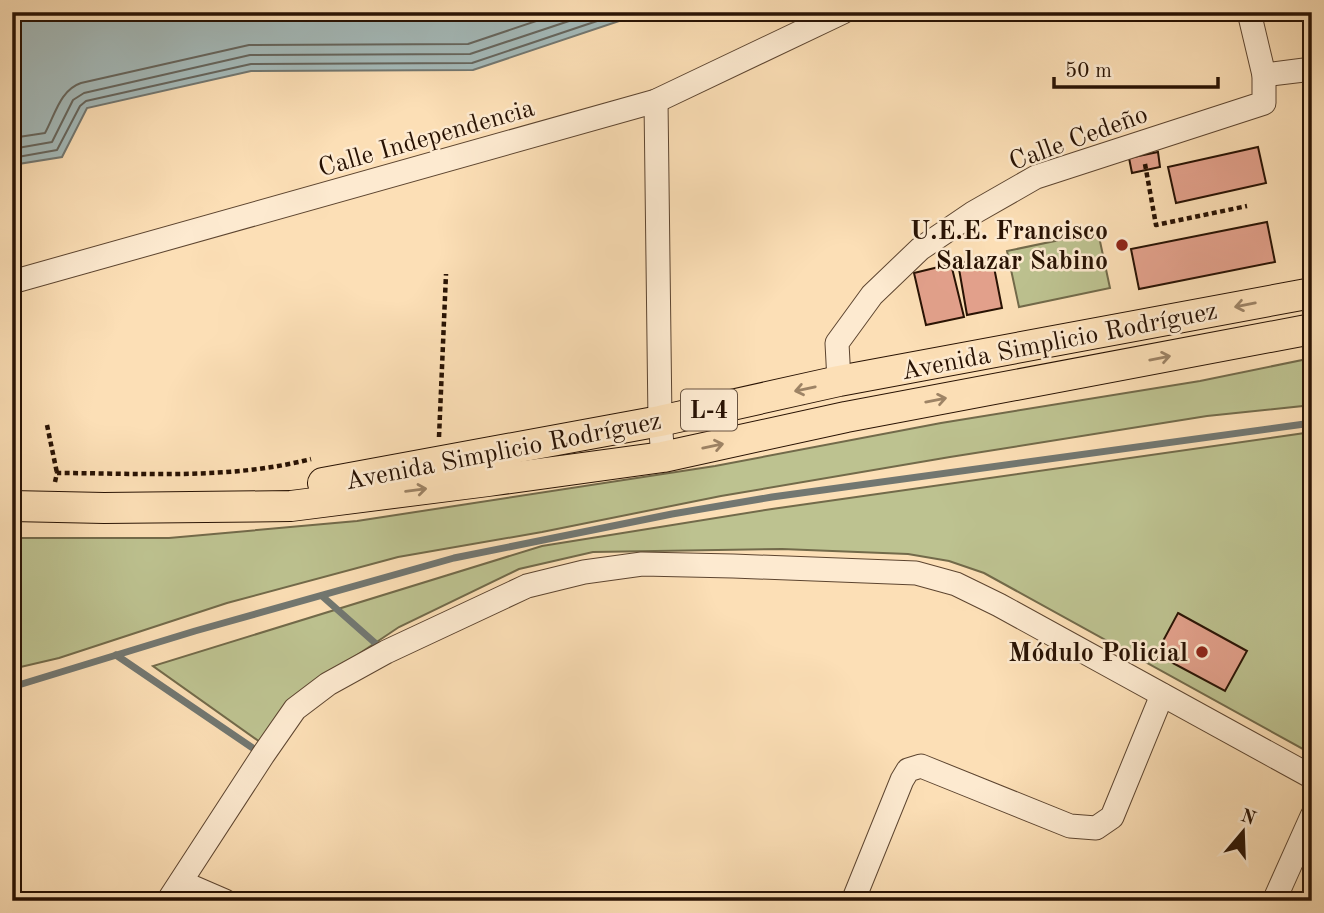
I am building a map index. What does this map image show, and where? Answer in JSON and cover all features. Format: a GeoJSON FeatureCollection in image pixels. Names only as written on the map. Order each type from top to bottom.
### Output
{"type":"FeatureCollection","features":[{"type":"Feature","properties":{"kind":"main road","name":"Avenida Simplicio Rodríguez"},"geometry":{"type":"LineString","coordinates":[[104,508],[291,489],[660,421],[839,382],[1312,293]]}},
{"type":"Feature","properties":{"kind":"main road","name":"Avenida Simplicio Rodríguez"},"geometry":{"type":"LineString","coordinates":[[12,506],[291,506],[488,481],[663,457],[846,417],[1312,330]]}},
{"type":"Feature","properties":{"kind":"street","name":"Calle Independencia"},"geometry":{"type":"LineString","coordinates":[[12,282],[656,101],[843,12]]}},
{"type":"Feature","properties":{"kind":"street"},"geometry":{"type":"LineString","coordinates":[[1249,12],[1264,75],[1312,69]]}},
{"type":"Feature","properties":{"kind":"street","name":"Calle Cedeño"},"geometry":{"type":"LineString","coordinates":[[839,382],[837,343],[872,295],[920,249],[973,213],[1035,177],[1264,103],[1264,75]]}},
{"type":"Feature","properties":{"kind":"street"},"geometry":{"type":"LineString","coordinates":[[656,101],[660,421],[663,457]]}},
{"type":"Feature","properties":{"kind":"street"},"geometry":{"type":"LineString","coordinates":[[225,901],[174,891],[295,709],[328,684],[405,643],[527,586],[584,572],[642,564],[916,573],[956,584],[1312,777]]}},
{"type":"Feature","properties":{"kind":"street"},"geometry":{"type":"LineString","coordinates":[[853,901],[908,770],[921,766],[1070,826],[1096,828],[1112,817],[1161,695]]}},
{"type":"Feature","properties":{"kind":"street"},"geometry":{"type":"LineString","coordinates":[[1274,901],[1312,816]]}},
{"type":"Feature","properties":{"kind":"path"},"geometry":{"type":"LineString","coordinates":[[1142,143],[1156,225],[1247,206]]}},
{"type":"Feature","properties":{"kind":"path"},"geometry":{"type":"LineString","coordinates":[[439,437],[446,274]]}},
{"type":"Feature","properties":{"kind":"path"},"geometry":{"type":"LineString","coordinates":[[47,425],[57,473],[51,507]]}},
{"type":"Feature","properties":{"kind":"path"},"geometry":{"type":"LineString","coordinates":[[57,473],[219,473],[292,464],[322,456]]}},
{"type":"Feature","properties":{"kind":"green space"},"geometry":{"type":"Polygon","coordinates":[[[1098,232],[1110,288],[1019,307],[1007,251],[1098,232]]]}},
{"type":"Feature","properties":{"kind":"green space"},"geometry":{"type":"Polygon","coordinates":[[[1312,358],[1312,405],[1207,416],[950,457],[721,496],[542,532],[398,557],[227,603],[59,658],[12,669],[12,538],[169,538],[357,521],[715,466],[941,423],[1200,381],[1312,358]]]}},
{"type":"Feature","properties":{"kind":"green space"},"geometry":{"type":"Polygon","coordinates":[[[1312,432],[1312,754],[984,573],[949,561],[908,554],[782,549],[593,552],[519,569],[399,627],[299,694],[260,742],[153,666],[542,546],[772,509],[1312,432]]]}},
{"type":"Feature","properties":{"kind":"water"},"geometry":{"type":"Polygon","coordinates":[[[12,12],[646,12],[473,70],[251,71],[87,108],[62,157],[12,165],[12,12]]]}},
{"type":"Feature","properties":{"kind":"building"},"geometry":{"type":"Polygon","coordinates":[[[1258,147],[1266,183],[1176,203],[1168,167],[1258,147]]]}},
{"type":"Feature","properties":{"kind":"building"},"geometry":{"type":"Polygon","coordinates":[[[1158,152],[1160,167],[1132,173],[1129,158],[1158,152]]]}},
{"type":"Feature","properties":{"kind":"building"},"geometry":{"type":"Polygon","coordinates":[[[1308,192],[1312,192],[1312,220],[1310,220],[1308,192]]]}},
{"type":"Feature","properties":{"kind":"building"},"geometry":{"type":"Polygon","coordinates":[[[1267,222],[1275,262],[1139,289],[1131,249],[1267,222]]]}},
{"type":"Feature","properties":{"kind":"building"},"geometry":{"type":"Polygon","coordinates":[[[992,257],[1002,308],[967,315],[958,263],[992,257]]]}},
{"type":"Feature","properties":{"kind":"building"},"geometry":{"type":"Polygon","coordinates":[[[951,264],[964,317],[926,325],[914,273],[951,264]]]}},
{"type":"Feature","properties":{"kind":"building","name":"Módulo Policial"},"geometry":{"type":"Polygon","coordinates":[[[1178,613],[1247,651],[1225,691],[1156,654],[1178,613]]]}},
{"type":"Feature","properties":{"kind":"waterway"},"geometry":{"type":"LineString","coordinates":[[12,687],[195,631],[454,558],[672,514],[772,497],[1312,423]]}},
{"type":"Feature","properties":{"kind":"waterway"},"geometry":{"type":"LineString","coordinates":[[322,596],[383,650]]}},
{"type":"Feature","properties":{"kind":"waterway"},"geometry":{"type":"LineString","coordinates":[[116,655],[260,753]]}},
{"type":"Feature","properties":{"kind":"place","name":"U.E.E. Francisco Salazar Sabino"},"geometry":{"type":"Point","coordinates":[1122,245]}},
{"type":"Feature","properties":{"kind":"place","name":"Módulo Policial"},"geometry":{"type":"Point","coordinates":[1202,652]}}]}
